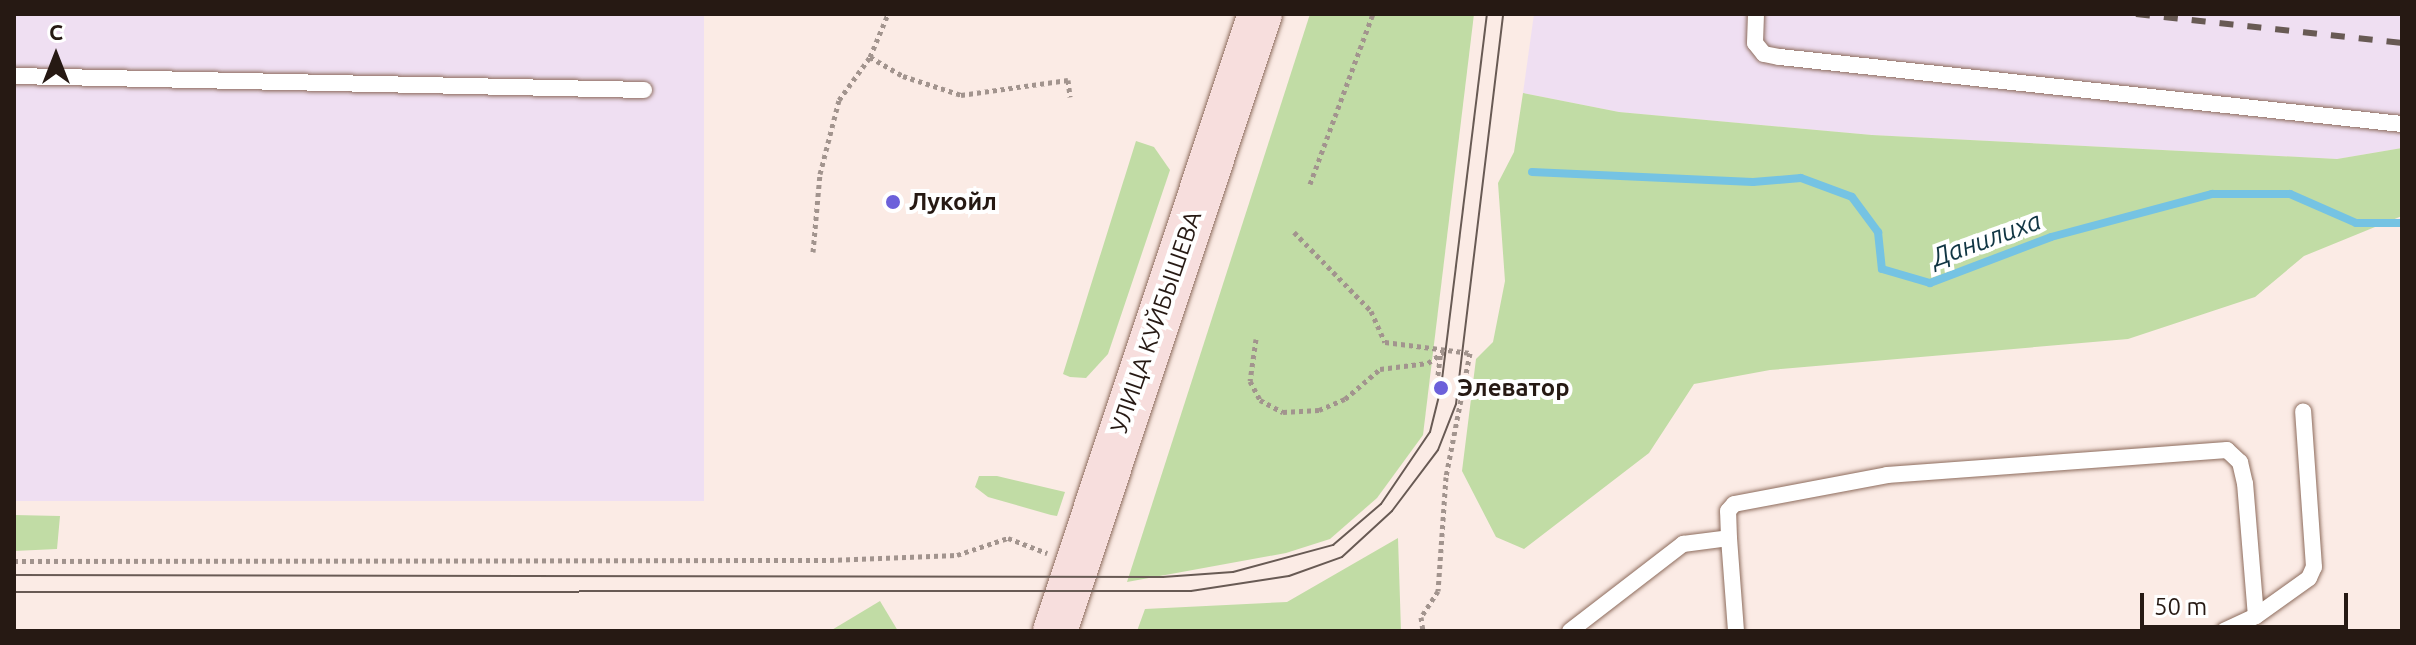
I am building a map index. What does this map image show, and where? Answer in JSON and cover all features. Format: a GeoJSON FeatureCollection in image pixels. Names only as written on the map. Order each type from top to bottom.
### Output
{"type":"FeatureCollection","features":[{"type":"Feature","properties":{"kind":"main road","name":"УЛИЦА КУЙБЫШЕВА"},"geometry":{"type":"LineString","coordinates":[[1055,631],[1260,14]]}},
{"type":"Feature","properties":{"kind":"lane"},"geometry":{"type":"LineString","coordinates":[[1756,14],[1755,43],[1764,54],[1780,57],[2400,119]]}},
{"type":"Feature","properties":{"kind":"lane"},"geometry":{"type":"LineString","coordinates":[[14,76],[644,90]]}},
{"type":"Feature","properties":{"kind":"lane"},"geometry":{"type":"LineString","coordinates":[[2224,631],[2256,616],[2309,578],[2314,567],[2303,411]]}},
{"type":"Feature","properties":{"kind":"lane"},"geometry":{"type":"LineString","coordinates":[[1736,631],[1728,511],[1734,504],[1887,475],[2227,450],[2240,462],[2245,483],[2256,616]]}},
{"type":"Feature","properties":{"kind":"lane"},"geometry":{"type":"LineString","coordinates":[[1570,631],[1683,544],[1729,538]]}},
{"type":"Feature","properties":{"kind":"path"},"geometry":{"type":"LineString","coordinates":[[813,252],[820,174],[839,100],[870,57],[888,14]]}},
{"type":"Feature","properties":{"kind":"path"},"geometry":{"type":"LineString","coordinates":[[1310,184],[1373,14]]}},
{"type":"Feature","properties":{"kind":"path"},"geometry":{"type":"LineString","coordinates":[[870,57],[903,76],[961,95],[1068,80],[1070,97]]}},
{"type":"Feature","properties":{"kind":"path"},"geometry":{"type":"LineString","coordinates":[[1294,232],[1371,311],[1385,342],[1470,353],[1446,477],[1438,591],[1421,617],[1423,631]]}},
{"type":"Feature","properties":{"kind":"path"},"geometry":{"type":"LineString","coordinates":[[1256,339],[1250,381],[1260,400],[1283,412],[1319,410],[1345,399],[1380,369],[1428,363],[1444,352]]}},
{"type":"Feature","properties":{"kind":"path"},"geometry":{"type":"LineString","coordinates":[[1436,391],[1444,352]]}},
{"type":"Feature","properties":{"kind":"path"},"geometry":{"type":"LineString","coordinates":[[14,561],[830,560],[957,555],[1008,538],[1076,563]]}},
{"type":"Feature","properties":{"kind":"shaded area"},"geometry":{"type":"Polygon","coordinates":[[[14,14],[704,14],[704,501],[14,501],[14,14]]]}},
{"type":"Feature","properties":{"kind":"shaded area"},"geometry":{"type":"Polygon","coordinates":[[[1534,14],[2402,14],[2402,148],[2337,159],[1872,135],[1619,112],[1523,93],[1534,14]]]}},
{"type":"Feature","properties":{"kind":"green space"},"geometry":{"type":"Polygon","coordinates":[[[1310,14],[1474,14],[1423,435],[1377,498],[1330,539],[1286,553],[1127,582],[1310,14]]]}},
{"type":"Feature","properties":{"kind":"green space"},"geometry":{"type":"Polygon","coordinates":[[[1523,93],[1619,112],[1872,135],[2337,159],[2402,148],[2402,216],[2304,256],[2255,297],[2128,339],[1770,370],[1694,384],[1649,453],[1524,549],[1496,537],[1462,471],[1476,359],[1493,342],[1505,281],[1498,183],[1514,152],[1523,93]]]}},
{"type":"Feature","properties":{"kind":"green space"},"geometry":{"type":"Polygon","coordinates":[[[1136,141],[1154,147],[1170,170],[1108,354],[1086,378],[1070,377],[1063,374],[1136,141]]]}},
{"type":"Feature","properties":{"kind":"green space"},"geometry":{"type":"Polygon","coordinates":[[[979,476],[997,476],[1065,492],[1057,516],[988,497],[975,487],[979,476]]]}},
{"type":"Feature","properties":{"kind":"green space"},"geometry":{"type":"Polygon","coordinates":[[[14,515],[60,516],[57,549],[14,551],[14,515]]]}},
{"type":"Feature","properties":{"kind":"green space"},"geometry":{"type":"Polygon","coordinates":[[[1398,538],[1401,631],[1137,631],[1145,609],[1287,602],[1398,538]]]}},
{"type":"Feature","properties":{"kind":"green space"},"geometry":{"type":"Polygon","coordinates":[[[880,601],[898,631],[830,631],[880,601]]]}},
{"type":"Feature","properties":{"kind":"waterway","name":"Данилиха"},"geometry":{"type":"LineString","coordinates":[[1532,172],[1753,182],[1801,178],[1852,197],[1878,232],[1882,269],[1930,283],[2051,237],[2212,194],[2290,194],[2356,223],[2402,223]]}},
{"type":"Feature","properties":{"kind":"tram line"},"geometry":{"type":"LineString","coordinates":[[14,575],[1163,577],[1233,572],[1333,545],[1381,504],[1430,432],[1441,388],[1487,14]]}},
{"type":"Feature","properties":{"kind":"tram line"},"geometry":{"type":"LineString","coordinates":[[14,592],[1191,591],[1289,576],[1342,557],[1392,511],[1438,450],[1456,404],[1503,14]]}},
{"type":"Feature","properties":{"kind":"railway"},"geometry":{"type":"LineString","coordinates":[[2136,14],[2402,43]]}},
{"type":"Feature","properties":{"kind":"place","name":"Лукойл"},"geometry":{"type":"Point","coordinates":[893,202]}},
{"type":"Feature","properties":{"kind":"place","name":"Элеватор"},"geometry":{"type":"Point","coordinates":[1441,388]}}]}
